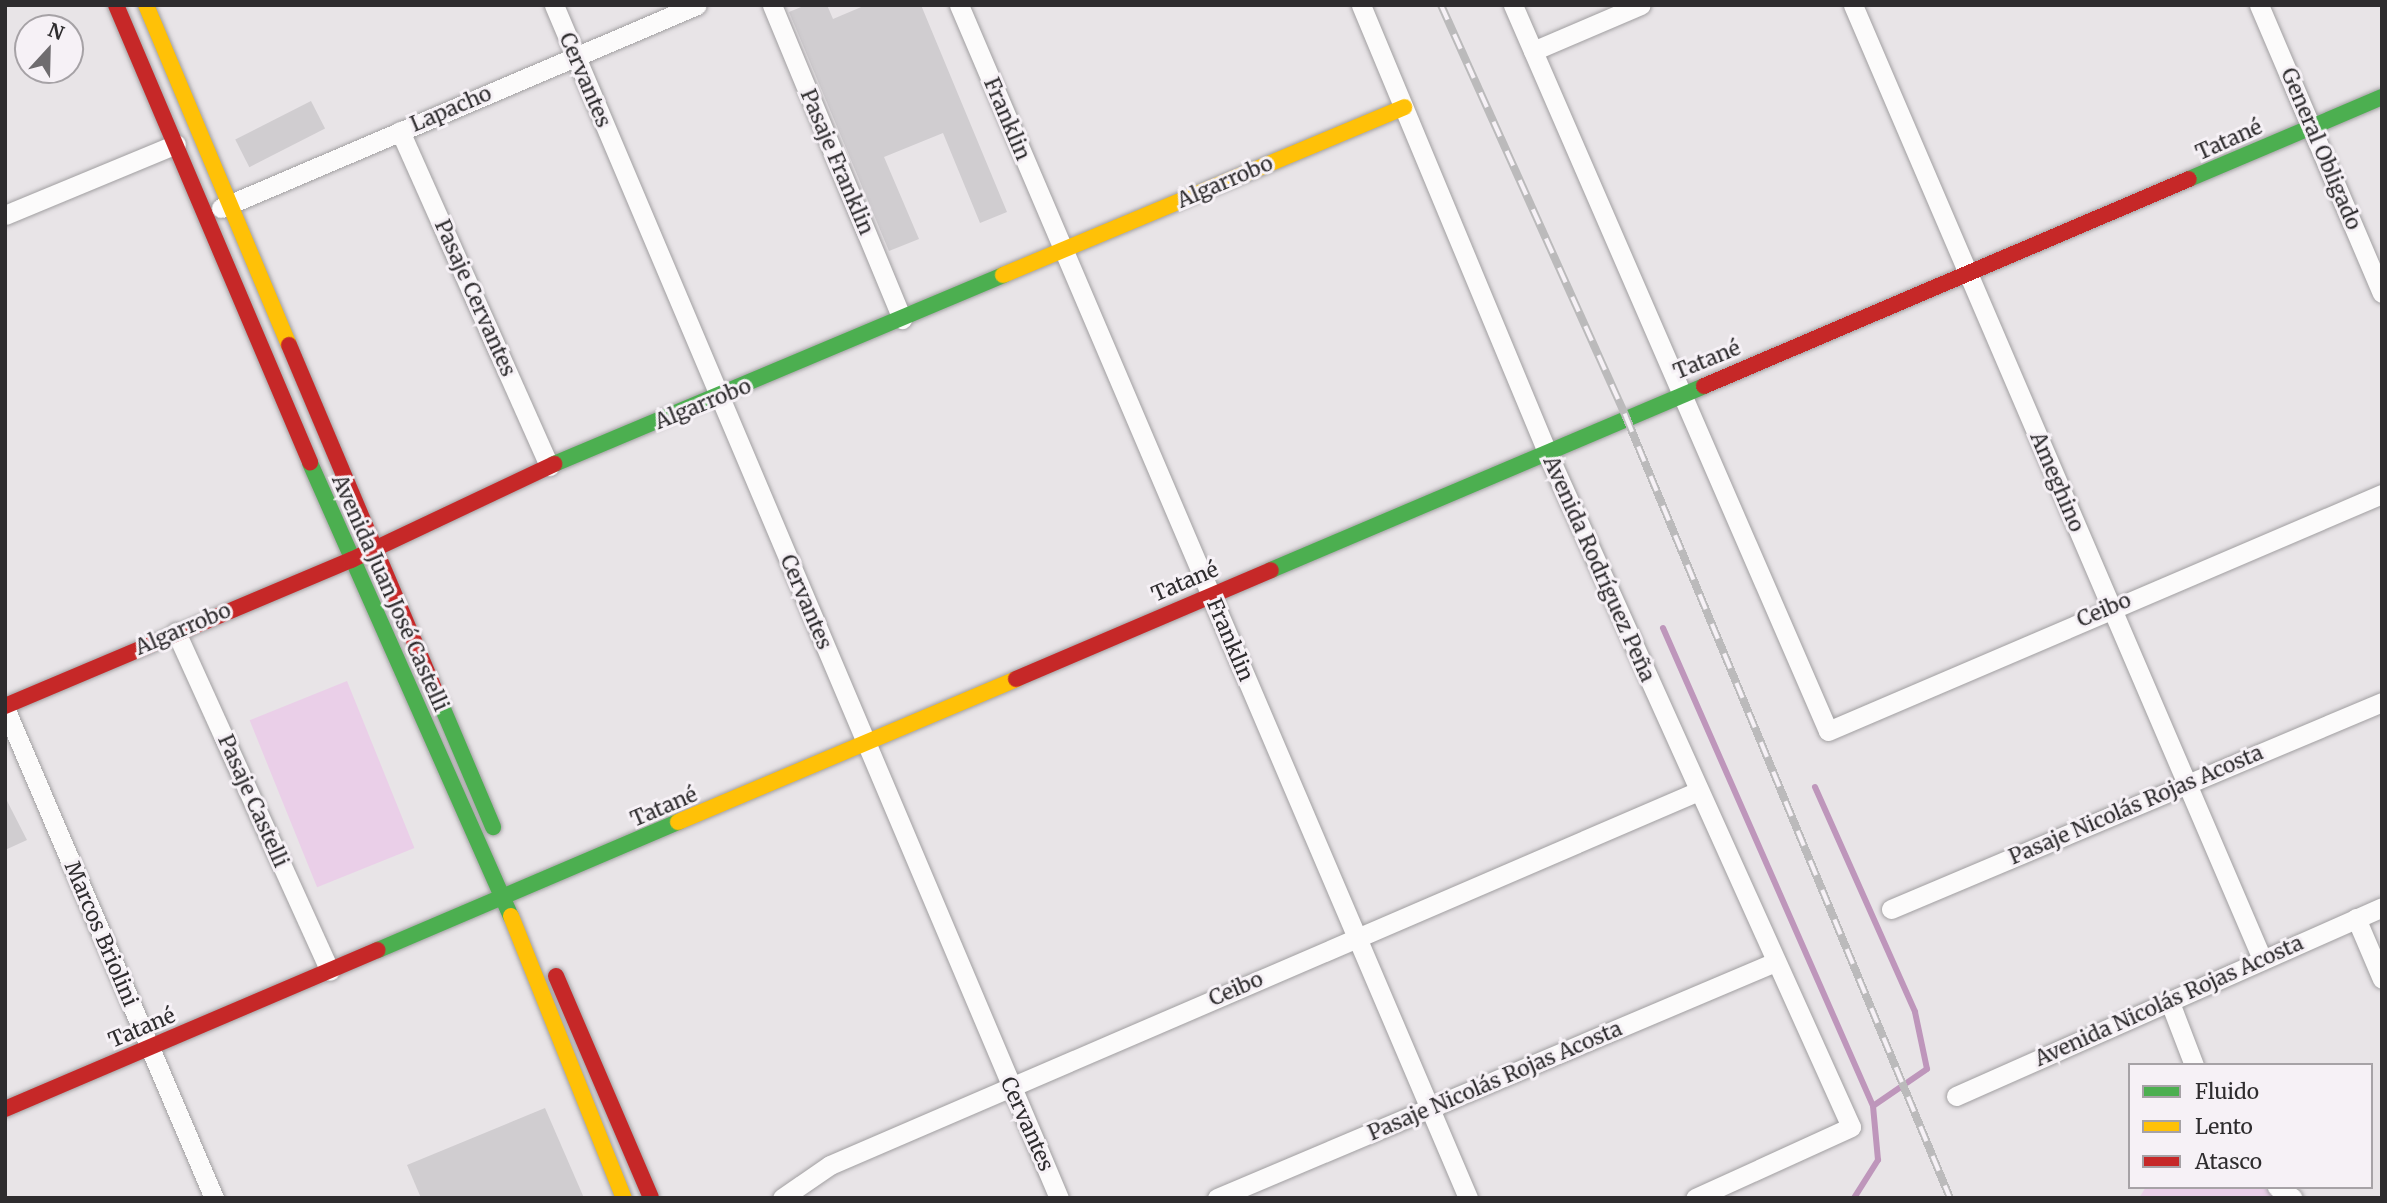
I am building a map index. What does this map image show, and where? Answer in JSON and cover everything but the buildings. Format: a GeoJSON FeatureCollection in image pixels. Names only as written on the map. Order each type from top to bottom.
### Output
{"type":"FeatureCollection","features":[{"type":"Feature","properties":{"kind":"street","name":"Avenida Juan José Castelli"},"geometry":{"type":"LineString","coordinates":[[116,5],[351,560],[503,897],[624,1198]]}},
{"type":"Feature","properties":{"kind":"street","name":"Avenida Juan José Castelli"},"geometry":{"type":"LineString","coordinates":[[146,5],[652,1198]]}},
{"type":"Feature","properties":{"kind":"street","name":"Cervantes"},"geometry":{"type":"LineString","coordinates":[[554,5],[1059,1198]]}},
{"type":"Feature","properties":{"kind":"street","name":"Lapacho"},"geometry":{"type":"LineString","coordinates":[[206,215],[697,5]]}},
{"type":"Feature","properties":{"kind":"street","name":"Pasaje Franklin"},"geometry":{"type":"LineString","coordinates":[[772,5],[902,319]]}},
{"type":"Feature","properties":{"kind":"street","name":"Franklin"},"geometry":{"type":"LineString","coordinates":[[959,5],[1468,1198]]}},
{"type":"Feature","properties":{"kind":"street","name":"Avenida Rodríguez Peña"},"geometry":{"type":"LineString","coordinates":[[1361,5],[1547,452],[1773,963],[1851,1127],[1695,1198]]}},
{"type":"Feature","properties":{"kind":"street"},"geometry":{"type":"LineString","coordinates":[[1513,5],[1681,393]]}},
{"type":"Feature","properties":{"kind":"street"},"geometry":{"type":"LineString","coordinates":[[1533,51],[1641,5]]}},
{"type":"Feature","properties":{"kind":"street","name":"Ameghino"},"geometry":{"type":"LineString","coordinates":[[1853,5],[1971,276],[2110,607],[2189,782],[2262,959]]}},
{"type":"Feature","properties":{"kind":"street","name":"General Obligado"},"geometry":{"type":"LineString","coordinates":[[2259,5],[2382,293]]}},
{"type":"Feature","properties":{"kind":"street","name":"Tatané"},"geometry":{"type":"LineString","coordinates":[[5,1109],[520,892],[1681,393],[1971,276],[2382,97]]}},
{"type":"Feature","properties":{"kind":"street","name":"Algarrobo"},"geometry":{"type":"LineString","coordinates":[[5,707],[176,632],[351,560],[375,546],[549,466],[719,399],[1404,107]]}},
{"type":"Feature","properties":{"kind":"street","name":"Pasaje Cervantes"},"geometry":{"type":"LineString","coordinates":[[400,131],[549,466]]}},
{"type":"Feature","properties":{"kind":"street"},"geometry":{"type":"LineString","coordinates":[[5,215],[176,144]]}},
{"type":"Feature","properties":{"kind":"street","name":"Ceibo"},"geometry":{"type":"LineString","coordinates":[[1681,393],[1828,731],[2110,607],[2382,494]]}},
{"type":"Feature","properties":{"kind":"street","name":"Pasaje Castelli"},"geometry":{"type":"LineString","coordinates":[[176,632],[330,971]]}},
{"type":"Feature","properties":{"kind":"street","name":"Pasaje Nicolás Rojas Acosta"},"geometry":{"type":"LineString","coordinates":[[1891,909],[2382,702]]}},
{"type":"Feature","properties":{"kind":"street","name":"Marcos Briolini"},"geometry":{"type":"LineString","coordinates":[[5,707],[214,1198]]}},
{"type":"Feature","properties":{"kind":"street","name":"Ceibo"},"geometry":{"type":"LineString","coordinates":[[782,1198],[830,1165],[1696,792]]}},
{"type":"Feature","properties":{"kind":"street","name":"Avenida Nicolás Rojas Acosta"},"geometry":{"type":"LineString","coordinates":[[1956,1096],[2382,907]]}},
{"type":"Feature","properties":{"kind":"street"},"geometry":{"type":"LineString","coordinates":[[2356,918],[2382,979]]}},
{"type":"Feature","properties":{"kind":"street","name":"Pasaje Nicolás Rojas Acosta"},"geometry":{"type":"LineString","coordinates":[[1217,1198],[1773,963]]}},
{"type":"Feature","properties":{"kind":"street"},"geometry":{"type":"LineString","coordinates":[[2169,1000],[2193,1063]]}},
{"type":"Feature","properties":{"kind":"shaded area"},"geometry":{"type":"Polygon","coordinates":[[[347,681],[414,848],[317,887],[250,720],[347,681]]]}},
{"type":"Feature","properties":{"kind":"shaded area"},"geometry":{"type":"Polygon","coordinates":[[[2145,1189],[2266,1189],[2278,1198],[2139,1198],[2145,1189]]]}},
{"type":"Feature","properties":{"kind":"waterway"},"geometry":{"type":"LineString","coordinates":[[1663,628],[1873,1106],[1878,1160],[1854,1198]]}},
{"type":"Feature","properties":{"kind":"waterway"},"geometry":{"type":"LineString","coordinates":[[1815,787],[1915,1012],[1927,1069],[1873,1106]]}},
{"type":"Feature","properties":{"kind":"railway"},"geometry":{"type":"LineString","coordinates":[[1441,5],[1626,417],[1950,1198]]}},
{"type":"Feature","properties":{"kind":"traffic: fast"},"geometry":{"type":"LineString","coordinates":[[2189,179],[2382,97]]}},
{"type":"Feature","properties":{"kind":"traffic: fast"},"geometry":{"type":"LineString","coordinates":[[554,464],[1003,275]]}},
{"type":"Feature","properties":{"kind":"traffic: fast"},"geometry":{"type":"LineString","coordinates":[[1271,570],[1704,386]]}},
{"type":"Feature","properties":{"kind":"traffic: fast"},"geometry":{"type":"LineString","coordinates":[[310,463],[511,916]]}},
{"type":"Feature","properties":{"kind":"traffic: fast"},"geometry":{"type":"LineString","coordinates":[[440,702],[493,827]]}},
{"type":"Feature","properties":{"kind":"traffic: fast"},"geometry":{"type":"LineString","coordinates":[[378,950],[678,822]]}},
{"type":"Feature","properties":{"kind":"traffic: slow"},"geometry":{"type":"LineString","coordinates":[[146,5],[289,345]]}},
{"type":"Feature","properties":{"kind":"traffic: slow"},"geometry":{"type":"LineString","coordinates":[[1003,275],[1404,107]]}},
{"type":"Feature","properties":{"kind":"traffic: slow"},"geometry":{"type":"LineString","coordinates":[[678,822],[1016,679]]}},
{"type":"Feature","properties":{"kind":"traffic: slow"},"geometry":{"type":"LineString","coordinates":[[511,916],[624,1198]]}},
{"type":"Feature","properties":{"kind":"traffic: jam"},"geometry":{"type":"LineString","coordinates":[[116,5],[310,463]]}},
{"type":"Feature","properties":{"kind":"traffic: jam"},"geometry":{"type":"LineString","coordinates":[[1704,386],[2189,179]]}},
{"type":"Feature","properties":{"kind":"traffic: jam"},"geometry":{"type":"LineString","coordinates":[[289,345],[440,702]]}},
{"type":"Feature","properties":{"kind":"traffic: jam"},"geometry":{"type":"LineString","coordinates":[[5,706],[351,560],[554,464]]}},
{"type":"Feature","properties":{"kind":"traffic: jam"},"geometry":{"type":"LineString","coordinates":[[1016,679],[1271,570]]}},
{"type":"Feature","properties":{"kind":"traffic: jam"},"geometry":{"type":"LineString","coordinates":[[5,1109],[378,950]]}},
{"type":"Feature","properties":{"kind":"traffic: jam"},"geometry":{"type":"LineString","coordinates":[[556,976],[651,1198]]}}]}
